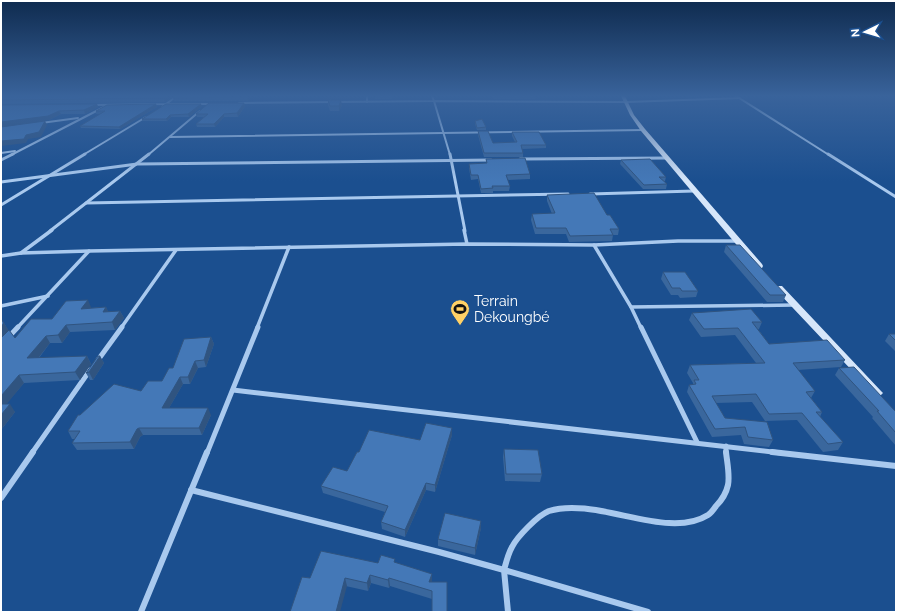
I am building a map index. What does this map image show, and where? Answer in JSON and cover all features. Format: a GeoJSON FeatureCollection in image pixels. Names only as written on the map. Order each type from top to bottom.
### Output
{"type":"FeatureCollection","features":[{"type":"Feature","properties":{"kind":"street"},"geometry":{"type":"LineString","coordinates":[[1,160],[68,125]]}},
{"type":"Feature","properties":{"kind":"street"},"geometry":{"type":"LineString","coordinates":[[1,206],[133,125]]}},
{"type":"Feature","properties":{"kind":"street"},"geometry":{"type":"LineString","coordinates":[[21,253],[137,164],[185,125]]}},
{"type":"Feature","properties":{"kind":"street"},"geometry":{"type":"LineString","coordinates":[[442,125],[452,160],[468,244]]}},
{"type":"Feature","properties":{"kind":"street"},"geometry":{"type":"LineString","coordinates":[[639,125],[766,274]]}},
{"type":"Feature","properties":{"kind":"street"},"geometry":{"type":"LineString","coordinates":[[782,125],[896,197]]}},
{"type":"Feature","properties":{"kind":"street"},"geometry":{"type":"LineString","coordinates":[[170,137],[643,130]]}},
{"type":"Feature","properties":{"kind":"street"},"geometry":{"type":"LineString","coordinates":[[1,153],[18,151]]}},
{"type":"Feature","properties":{"kind":"street"},"geometry":{"type":"LineString","coordinates":[[516,160],[667,158]]}},
{"type":"Feature","properties":{"kind":"street"},"geometry":{"type":"LineString","coordinates":[[1,182],[137,164],[492,160]]}},
{"type":"Feature","properties":{"kind":"street"},"geometry":{"type":"LineString","coordinates":[[584,194],[694,191]]}},
{"type":"Feature","properties":{"kind":"street"},"geometry":{"type":"LineString","coordinates":[[86,203],[576,194]]}},
{"type":"Feature","properties":{"kind":"street"},"geometry":{"type":"LineString","coordinates":[[1,256],[21,253],[89,251],[468,244],[594,245],[678,241],[738,241]]}},
{"type":"Feature","properties":{"kind":"street"},"geometry":{"type":"LineString","coordinates":[[594,245],[631,307],[697,442]]}},
{"type":"Feature","properties":{"kind":"street"},"geometry":{"type":"LineString","coordinates":[[142,612],[233,390],[289,247]]}},
{"type":"Feature","properties":{"kind":"street"},"geometry":{"type":"LineString","coordinates":[[1,498],[176,250]]}},
{"type":"Feature","properties":{"kind":"street"},"geometry":{"type":"LineString","coordinates":[[1,345],[89,251]]}},
{"type":"Feature","properties":{"kind":"street"},"geometry":{"type":"LineString","coordinates":[[775,284],[882,397]]}},
{"type":"Feature","properties":{"kind":"street"},"geometry":{"type":"LineString","coordinates":[[1,306],[48,296]]}},
{"type":"Feature","properties":{"kind":"street"},"geometry":{"type":"LineString","coordinates":[[631,307],[794,305]]}},
{"type":"Feature","properties":{"kind":"street"},"geometry":{"type":"LineString","coordinates":[[233,390],[896,466]]}},
{"type":"Feature","properties":{"kind":"street"},"geometry":{"type":"LineString","coordinates":[[508,612],[504,570],[512,546],[529,526],[546,512],[558,509],[584,508],[656,522],[679,523],[695,521],[709,516],[724,497],[728,485],[726,446]]}},
{"type":"Feature","properties":{"kind":"street"},"geometry":{"type":"LineString","coordinates":[[191,490],[439,552],[648,612]]}},
{"type":"Feature","properties":{"kind":"building"},"geometry":{"type":"Polygon","coordinates":[[[19,125],[43,125],[39,132],[26,135],[24,139],[1,141],[1,127],[19,125]]]}},
{"type":"Feature","properties":{"kind":"building"},"geometry":{"type":"Polygon","coordinates":[[[82,125],[123,125],[119,127],[80,126],[82,125]]]}},
{"type":"Feature","properties":{"kind":"building"},"geometry":{"type":"Polygon","coordinates":[[[476,125],[485,125],[486,127],[477,128],[476,125]]]}},
{"type":"Feature","properties":{"kind":"building"},"geometry":{"type":"Polygon","coordinates":[[[478,131],[488,131],[493,143],[517,142],[512,132],[539,132],[546,145],[521,145],[523,153],[484,153],[478,131]]]}},
{"type":"Feature","properties":{"kind":"building"},"geometry":{"type":"Polygon","coordinates":[[[525,158],[530,174],[506,175],[510,186],[492,186],[493,188],[481,189],[478,175],[471,175],[469,164],[487,163],[486,159],[525,158]]]}},
{"type":"Feature","properties":{"kind":"building"},"geometry":{"type":"Polygon","coordinates":[[[650,159],[666,177],[659,177],[667,184],[644,185],[621,160],[650,159]]]}},
{"type":"Feature","properties":{"kind":"building"},"geometry":{"type":"Polygon","coordinates":[[[594,193],[607,215],[610,215],[619,229],[610,229],[613,235],[570,236],[566,228],[536,228],[532,214],[555,213],[547,195],[594,193]]]}},
{"type":"Feature","properties":{"kind":"building"},"geometry":{"type":"Polygon","coordinates":[[[726,245],[740,245],[786,295],[770,295],[726,245]]]}},
{"type":"Feature","properties":{"kind":"building"},"geometry":{"type":"Polygon","coordinates":[[[663,272],[685,272],[698,291],[682,291],[680,288],[672,288],[663,272]]]}},
{"type":"Feature","properties":{"kind":"building"},"geometry":{"type":"Polygon","coordinates":[[[88,300],[81,309],[106,307],[103,312],[120,311],[112,322],[66,325],[58,335],[46,336],[27,358],[87,356],[75,372],[19,375],[1,396],[1,338],[9,330],[15,338],[31,319],[52,319],[66,301],[88,300]]]}},
{"type":"Feature","properties":{"kind":"building"},"geometry":{"type":"Polygon","coordinates":[[[751,309],[762,322],[752,322],[769,344],[827,340],[845,360],[793,363],[815,391],[806,392],[822,412],[816,412],[843,442],[828,444],[802,413],[769,414],[756,394],[712,396],[725,418],[767,422],[773,440],[748,437],[745,427],[715,429],[689,385],[696,384],[694,380],[699,380],[690,365],[765,363],[738,328],[704,329],[692,313],[751,309]]]}},
{"type":"Feature","properties":{"kind":"building"},"geometry":{"type":"Polygon","coordinates":[[[1,319],[4,323],[1,327],[1,319]]]}},
{"type":"Feature","properties":{"kind":"building"},"geometry":{"type":"Polygon","coordinates":[[[889,334],[896,334],[896,341],[889,334]]]}},
{"type":"Feature","properties":{"kind":"building"},"geometry":{"type":"Polygon","coordinates":[[[211,337],[204,360],[195,361],[188,377],[180,377],[162,408],[208,408],[199,428],[139,428],[130,442],[72,443],[80,431],[68,431],[78,415],[80,415],[114,384],[141,391],[148,381],[162,381],[169,368],[173,368],[184,339],[211,337]]]}},
{"type":"Feature","properties":{"kind":"building"},"geometry":{"type":"Polygon","coordinates":[[[98,356],[100,356],[89,372],[86,373],[98,356]]]}},
{"type":"Feature","properties":{"kind":"building"},"geometry":{"type":"Polygon","coordinates":[[[854,367],[896,412],[896,433],[877,411],[879,411],[839,368],[854,367]]]}},
{"type":"Feature","properties":{"kind":"building"},"geometry":{"type":"Polygon","coordinates":[[[1,404],[10,404],[1,415],[1,404]]]}},
{"type":"Feature","properties":{"kind":"building"},"geometry":{"type":"Polygon","coordinates":[[[426,423],[452,428],[435,485],[426,483],[405,530],[381,522],[388,506],[321,486],[333,467],[347,471],[357,452],[359,452],[369,430],[420,440],[426,423]]]}},
{"type":"Feature","properties":{"kind":"building"},"geometry":{"type":"Polygon","coordinates":[[[504,449],[538,450],[542,474],[506,474],[504,449]]]}},
{"type":"Feature","properties":{"kind":"building"},"geometry":{"type":"Polygon","coordinates":[[[445,513],[481,521],[475,548],[438,539],[445,513]]]}},
{"type":"Feature","properties":{"kind":"building"},"geometry":{"type":"Polygon","coordinates":[[[321,551],[378,563],[381,555],[395,559],[394,562],[432,574],[429,582],[447,582],[447,612],[432,612],[432,591],[389,578],[388,580],[370,575],[367,583],[345,578],[336,612],[290,612],[302,577],[310,578],[321,551]]]}},
{"type":"Feature","properties":{"kind":"place","name":"Terrain Dekoungbé"},"geometry":{"type":"Point","coordinates":[460,326]}}]}
